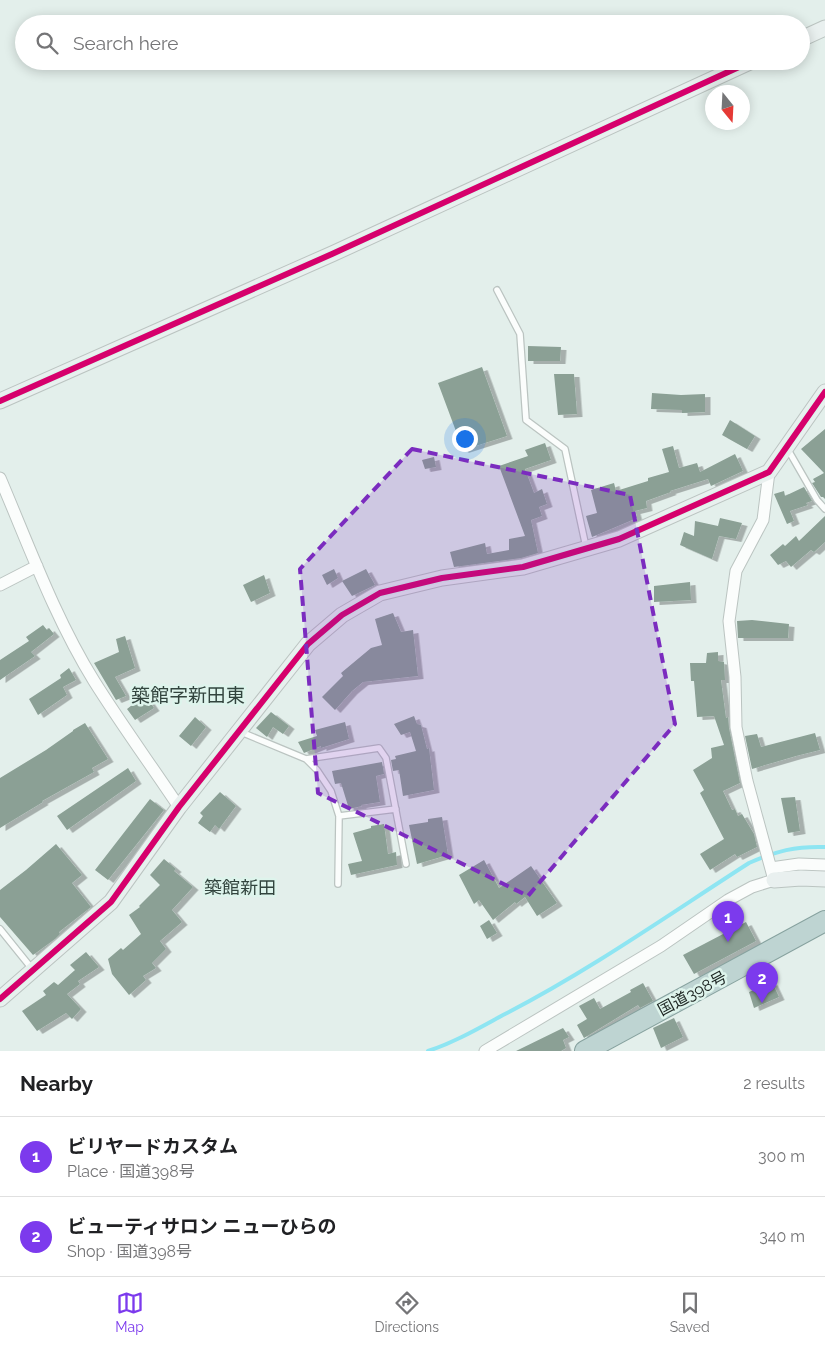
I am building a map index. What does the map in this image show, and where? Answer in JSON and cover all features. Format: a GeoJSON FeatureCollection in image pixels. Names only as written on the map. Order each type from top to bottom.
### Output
{"type":"FeatureCollection","features":[{"type":"Feature","properties":{"kind":"highway","name":"国道398号"},"geometry":{"type":"LineString","coordinates":[[585,1051],[825,921]]}},
{"type":"Feature","properties":{"kind":"street"},"geometry":{"type":"LineString","coordinates":[[810,35],[825,28]]}},
{"type":"Feature","properties":{"kind":"street"},"geometry":{"type":"LineString","coordinates":[[0,401],[341,250],[732,70]]}},
{"type":"Feature","properties":{"kind":"street"},"geometry":{"type":"LineString","coordinates":[[772,870],[746,781],[736,726],[735,677],[728,621],[736,572],[763,520],[769,472],[825,392]]}},
{"type":"Feature","properties":{"kind":"street"},"geometry":{"type":"LineString","coordinates":[[0,999],[111,902],[179,807],[308,644],[342,615],[380,593],[442,578],[523,567],[619,539],[769,472]]}},
{"type":"Feature","properties":{"kind":"street"},"geometry":{"type":"LineString","coordinates":[[0,478],[37,566],[72,641],[94,681],[179,807]]}},
{"type":"Feature","properties":{"kind":"street"},"geometry":{"type":"LineString","coordinates":[[0,585],[37,566]]}},
{"type":"Feature","properties":{"kind":"street"},"geometry":{"type":"LineString","coordinates":[[485,1051],[662,946],[728,900],[752,887],[772,870],[798,864],[825,865]]}},
{"type":"Feature","properties":{"kind":"street"},"geometry":{"type":"LineString","coordinates":[[772,870],[801,878],[825,879]]}},
{"type":"Feature","properties":{"kind":"lane"},"geometry":{"type":"LineString","coordinates":[[497,290],[520,334],[526,420],[565,449],[586,548]]}},
{"type":"Feature","properties":{"kind":"lane"},"geometry":{"type":"LineString","coordinates":[[786,447],[816,500],[825,509]]}},
{"type":"Feature","properties":{"kind":"lane"},"geometry":{"type":"LineString","coordinates":[[239,731],[306,758],[317,770],[331,791],[339,816],[338,884]]}},
{"type":"Feature","properties":{"kind":"lane"},"geometry":{"type":"LineString","coordinates":[[306,758],[378,748],[386,758],[406,864]]}},
{"type":"Feature","properties":{"kind":"lane"},"geometry":{"type":"LineString","coordinates":[[339,816],[396,809]]}},
{"type":"Feature","properties":{"kind":"lane"},"geometry":{"type":"LineString","coordinates":[[0,929],[33,970]]}},
{"type":"Feature","properties":{"kind":"highlighted area"},"geometry":{"type":"Polygon","coordinates":[[[412,449],[630,495],[675,724],[528,896],[318,793],[300,569],[412,449]]]}},
{"type":"Feature","properties":{"kind":"building"},"geometry":{"type":"Polygon","coordinates":[[[528,346],[561,347],[560,361],[528,361],[528,346]]]}},
{"type":"Feature","properties":{"kind":"building"},"geometry":{"type":"Polygon","coordinates":[[[482,367],[507,436],[463,450],[438,383],[482,367]]]}},
{"type":"Feature","properties":{"kind":"building"},"geometry":{"type":"Polygon","coordinates":[[[554,374],[574,374],[577,414],[558,415],[554,374]]]}},
{"type":"Feature","properties":{"kind":"building"},"geometry":{"type":"Polygon","coordinates":[[[652,393],[705,394],[705,412],[682,413],[682,410],[651,409],[652,393]]]}},
{"type":"Feature","properties":{"kind":"building"},"geometry":{"type":"Polygon","coordinates":[[[730,420],[755,436],[747,449],[722,435],[730,420]]]}},
{"type":"Feature","properties":{"kind":"building"},"geometry":{"type":"Polygon","coordinates":[[[825,429],[825,499],[821,497],[812,483],[815,482],[813,479],[824,473],[801,449],[825,429]]]}},
{"type":"Feature","properties":{"kind":"building"},"geometry":{"type":"Polygon","coordinates":[[[545,443],[551,460],[525,469],[534,493],[542,489],[547,504],[539,507],[542,516],[531,520],[538,553],[521,558],[454,567],[450,552],[485,543],[487,554],[509,550],[509,539],[525,536],[499,466],[528,456],[525,450],[545,443]]]}},
{"type":"Feature","properties":{"kind":"building"},"geometry":{"type":"Polygon","coordinates":[[[673,446],[679,468],[697,463],[700,472],[735,454],[743,471],[711,486],[708,479],[646,501],[647,508],[635,511],[637,518],[592,537],[586,516],[597,513],[591,490],[614,483],[616,491],[669,472],[662,449],[673,446]]]}},
{"type":"Feature","properties":{"kind":"building"},"geometry":{"type":"Polygon","coordinates":[[[434,457],[436,467],[425,469],[422,460],[434,457]]]}},
{"type":"Feature","properties":{"kind":"building"},"geometry":{"type":"Polygon","coordinates":[[[804,487],[812,501],[806,503],[808,505],[790,511],[794,521],[787,524],[774,494],[784,491],[785,496],[804,487]]]}},
{"type":"Feature","properties":{"kind":"building"},"geometry":{"type":"Polygon","coordinates":[[[825,516],[825,542],[814,552],[811,550],[791,567],[786,561],[778,565],[770,555],[783,544],[785,546],[796,536],[799,541],[825,516]]]}},
{"type":"Feature","properties":{"kind":"building"},"geometry":{"type":"Polygon","coordinates":[[[720,518],[742,523],[736,539],[719,536],[712,559],[680,545],[684,532],[694,536],[695,521],[718,526],[720,518]]]}},
{"type":"Feature","properties":{"kind":"building"},"geometry":{"type":"Polygon","coordinates":[[[334,569],[338,578],[327,585],[322,575],[334,569]]]}},
{"type":"Feature","properties":{"kind":"building"},"geometry":{"type":"Polygon","coordinates":[[[366,569],[375,585],[352,596],[342,581],[366,569]]]}},
{"type":"Feature","properties":{"kind":"building"},"geometry":{"type":"Polygon","coordinates":[[[264,575],[270,593],[251,602],[243,585],[264,575]]]}},
{"type":"Feature","properties":{"kind":"building"},"geometry":{"type":"Polygon","coordinates":[[[690,582],[691,600],[654,602],[654,586],[690,582]]]}},
{"type":"Feature","properties":{"kind":"building"},"geometry":{"type":"Polygon","coordinates":[[[393,613],[401,632],[413,630],[418,676],[363,682],[335,710],[322,697],[343,676],[341,673],[371,648],[382,645],[375,619],[393,613]]]}},
{"type":"Feature","properties":{"kind":"building"},"geometry":{"type":"Polygon","coordinates":[[[752,620],[789,624],[788,638],[738,638],[737,621],[752,620]]]}},
{"type":"Feature","properties":{"kind":"building"},"geometry":{"type":"Polygon","coordinates":[[[43,625],[54,634],[31,652],[35,656],[0,680],[0,660],[29,641],[26,637],[43,625]]]}},
{"type":"Feature","properties":{"kind":"building"},"geometry":{"type":"Polygon","coordinates":[[[125,636],[135,668],[115,677],[126,696],[116,700],[94,663],[119,652],[116,639],[125,636]]]}},
{"type":"Feature","properties":{"kind":"building"},"geometry":{"type":"Polygon","coordinates":[[[718,652],[718,661],[724,662],[725,680],[721,680],[726,718],[728,717],[740,783],[723,791],[732,810],[735,809],[738,816],[742,814],[754,834],[757,847],[737,857],[735,854],[710,870],[700,854],[724,839],[700,793],[704,790],[693,770],[712,758],[711,748],[724,745],[714,716],[697,717],[694,681],[691,681],[690,663],[706,663],[707,653],[718,652]]]}},
{"type":"Feature","properties":{"kind":"building"},"geometry":{"type":"Polygon","coordinates":[[[69,668],[76,680],[63,687],[67,695],[38,715],[29,699],[61,678],[60,675],[69,668]]]}},
{"type":"Feature","properties":{"kind":"building"},"geometry":{"type":"Polygon","coordinates":[[[145,695],[154,708],[135,720],[127,709],[145,695]]]}},
{"type":"Feature","properties":{"kind":"building"},"geometry":{"type":"Polygon","coordinates":[[[271,712],[289,726],[283,734],[273,727],[267,737],[256,728],[271,712]]]}},
{"type":"Feature","properties":{"kind":"building"},"geometry":{"type":"Polygon","coordinates":[[[414,716],[417,724],[421,725],[427,749],[429,748],[434,790],[403,796],[399,770],[393,771],[391,760],[396,759],[395,756],[416,751],[410,732],[401,735],[394,724],[414,716]]]}},
{"type":"Feature","properties":{"kind":"building"},"geometry":{"type":"Polygon","coordinates":[[[195,717],[206,727],[191,746],[179,736],[195,717]]]}},
{"type":"Feature","properties":{"kind":"building"},"geometry":{"type":"Polygon","coordinates":[[[345,722],[349,739],[321,748],[321,746],[304,753],[298,742],[317,736],[315,730],[345,722]]]}},
{"type":"Feature","properties":{"kind":"building"},"geometry":{"type":"Polygon","coordinates":[[[85,723],[108,759],[92,768],[94,772],[42,801],[0,828],[0,778],[85,723]]]}},
{"type":"Feature","properties":{"kind":"building"},"geometry":{"type":"Polygon","coordinates":[[[815,733],[820,750],[752,769],[745,736],[757,734],[761,747],[815,733]]]}},
{"type":"Feature","properties":{"kind":"building"},"geometry":{"type":"Polygon","coordinates":[[[382,762],[384,774],[376,776],[380,802],[349,809],[341,783],[335,784],[332,771],[382,762]]]}},
{"type":"Feature","properties":{"kind":"building"},"geometry":{"type":"Polygon","coordinates":[[[128,768],[136,781],[67,830],[57,816],[128,768]]]}},
{"type":"Feature","properties":{"kind":"building"},"geometry":{"type":"Polygon","coordinates":[[[220,792],[236,806],[219,829],[215,825],[210,832],[198,823],[203,816],[200,813],[220,792]]]}},
{"type":"Feature","properties":{"kind":"building"},"geometry":{"type":"Polygon","coordinates":[[[795,797],[800,831],[788,833],[781,798],[795,797]]]}},
{"type":"Feature","properties":{"kind":"building"},"geometry":{"type":"Polygon","coordinates":[[[150,799],[164,810],[108,880],[95,870],[150,799]]]}},
{"type":"Feature","properties":{"kind":"building"},"geometry":{"type":"Polygon","coordinates":[[[442,817],[448,855],[417,864],[409,825],[428,822],[428,819],[442,817]]]}},
{"type":"Feature","properties":{"kind":"building"},"geometry":{"type":"Polygon","coordinates":[[[384,824],[388,854],[396,852],[397,865],[351,875],[348,864],[362,861],[353,833],[371,828],[371,826],[384,824]]]}},
{"type":"Feature","properties":{"kind":"building"},"geometry":{"type":"Polygon","coordinates":[[[56,844],[82,875],[72,883],[91,907],[59,932],[60,934],[55,939],[33,955],[0,917],[0,890],[56,844]]]}},
{"type":"Feature","properties":{"kind":"building"},"geometry":{"type":"Polygon","coordinates":[[[164,859],[176,869],[174,871],[193,887],[172,910],[182,922],[160,941],[166,949],[152,963],[156,968],[143,976],[146,980],[129,995],[112,974],[108,959],[121,948],[123,950],[141,934],[129,915],[140,907],[160,885],[150,875],[164,859]]]}},
{"type":"Feature","properties":{"kind":"building"},"geometry":{"type":"Polygon","coordinates":[[[484,860],[499,888],[531,866],[557,903],[537,916],[525,897],[516,904],[515,902],[493,920],[479,900],[474,904],[459,875],[484,860]]]}},
{"type":"Feature","properties":{"kind":"building"},"geometry":{"type":"Polygon","coordinates":[[[489,920],[497,933],[487,939],[480,926],[489,920]]]}},
{"type":"Feature","properties":{"kind":"building"},"geometry":{"type":"Polygon","coordinates":[[[746,922],[756,941],[694,974],[683,955],[746,922]]]}},
{"type":"Feature","properties":{"kind":"building"},"geometry":{"type":"Polygon","coordinates":[[[86,952],[99,967],[78,981],[80,984],[67,994],[81,1009],[72,1019],[66,1013],[37,1031],[22,1011],[46,995],[43,991],[54,982],[58,985],[75,970],[70,965],[86,952]]]}},
{"type":"Feature","properties":{"kind":"building"},"geometry":{"type":"Polygon","coordinates":[[[772,982],[779,997],[754,1008],[749,992],[772,982]]]}},
{"type":"Feature","properties":{"kind":"building"},"geometry":{"type":"Polygon","coordinates":[[[643,983],[653,1001],[640,1008],[638,1005],[584,1038],[577,1025],[587,1019],[579,1006],[594,998],[600,1009],[643,983]]]}},
{"type":"Feature","properties":{"kind":"building"},"geometry":{"type":"Polygon","coordinates":[[[674,1018],[683,1037],[661,1048],[653,1028],[674,1018]]]}},
{"type":"Feature","properties":{"kind":"building"},"geometry":{"type":"Polygon","coordinates":[[[563,1028],[569,1037],[563,1040],[566,1048],[561,1051],[516,1051],[563,1028]]]}},
{"type":"Feature","properties":{"kind":"waterway"},"geometry":{"type":"LineString","coordinates":[[428,1051],[467,1034],[566,980],[749,863],[786,850],[805,847],[825,847]]}},
{"type":"Feature","properties":{"kind":"cycle path"},"geometry":{"type":"LineString","coordinates":[[0,401],[332,254],[732,70]]}},
{"type":"Feature","properties":{"kind":"cycle path"},"geometry":{"type":"LineString","coordinates":[[0,999],[111,902],[179,807],[308,644],[342,615],[380,593],[442,578],[523,567],[619,539],[769,472],[825,392]]}},
{"type":"Feature","properties":{"kind":"place","name":"ビリヤードカスタム"},"geometry":{"type":"Point","coordinates":[728,942]}},
{"type":"Feature","properties":{"kind":"place","name":"ビューティサロン ニューひらの"},"geometry":{"type":"Point","coordinates":[762,1003]}},
{"type":"Feature","properties":{"kind":"district","name":"築館字新田東"},"geometry":{"type":"Point","coordinates":[188,695]}},
{"type":"Feature","properties":{"kind":"district","name":"築館新田"},"geometry":{"type":"Point","coordinates":[240,888]}}]}
